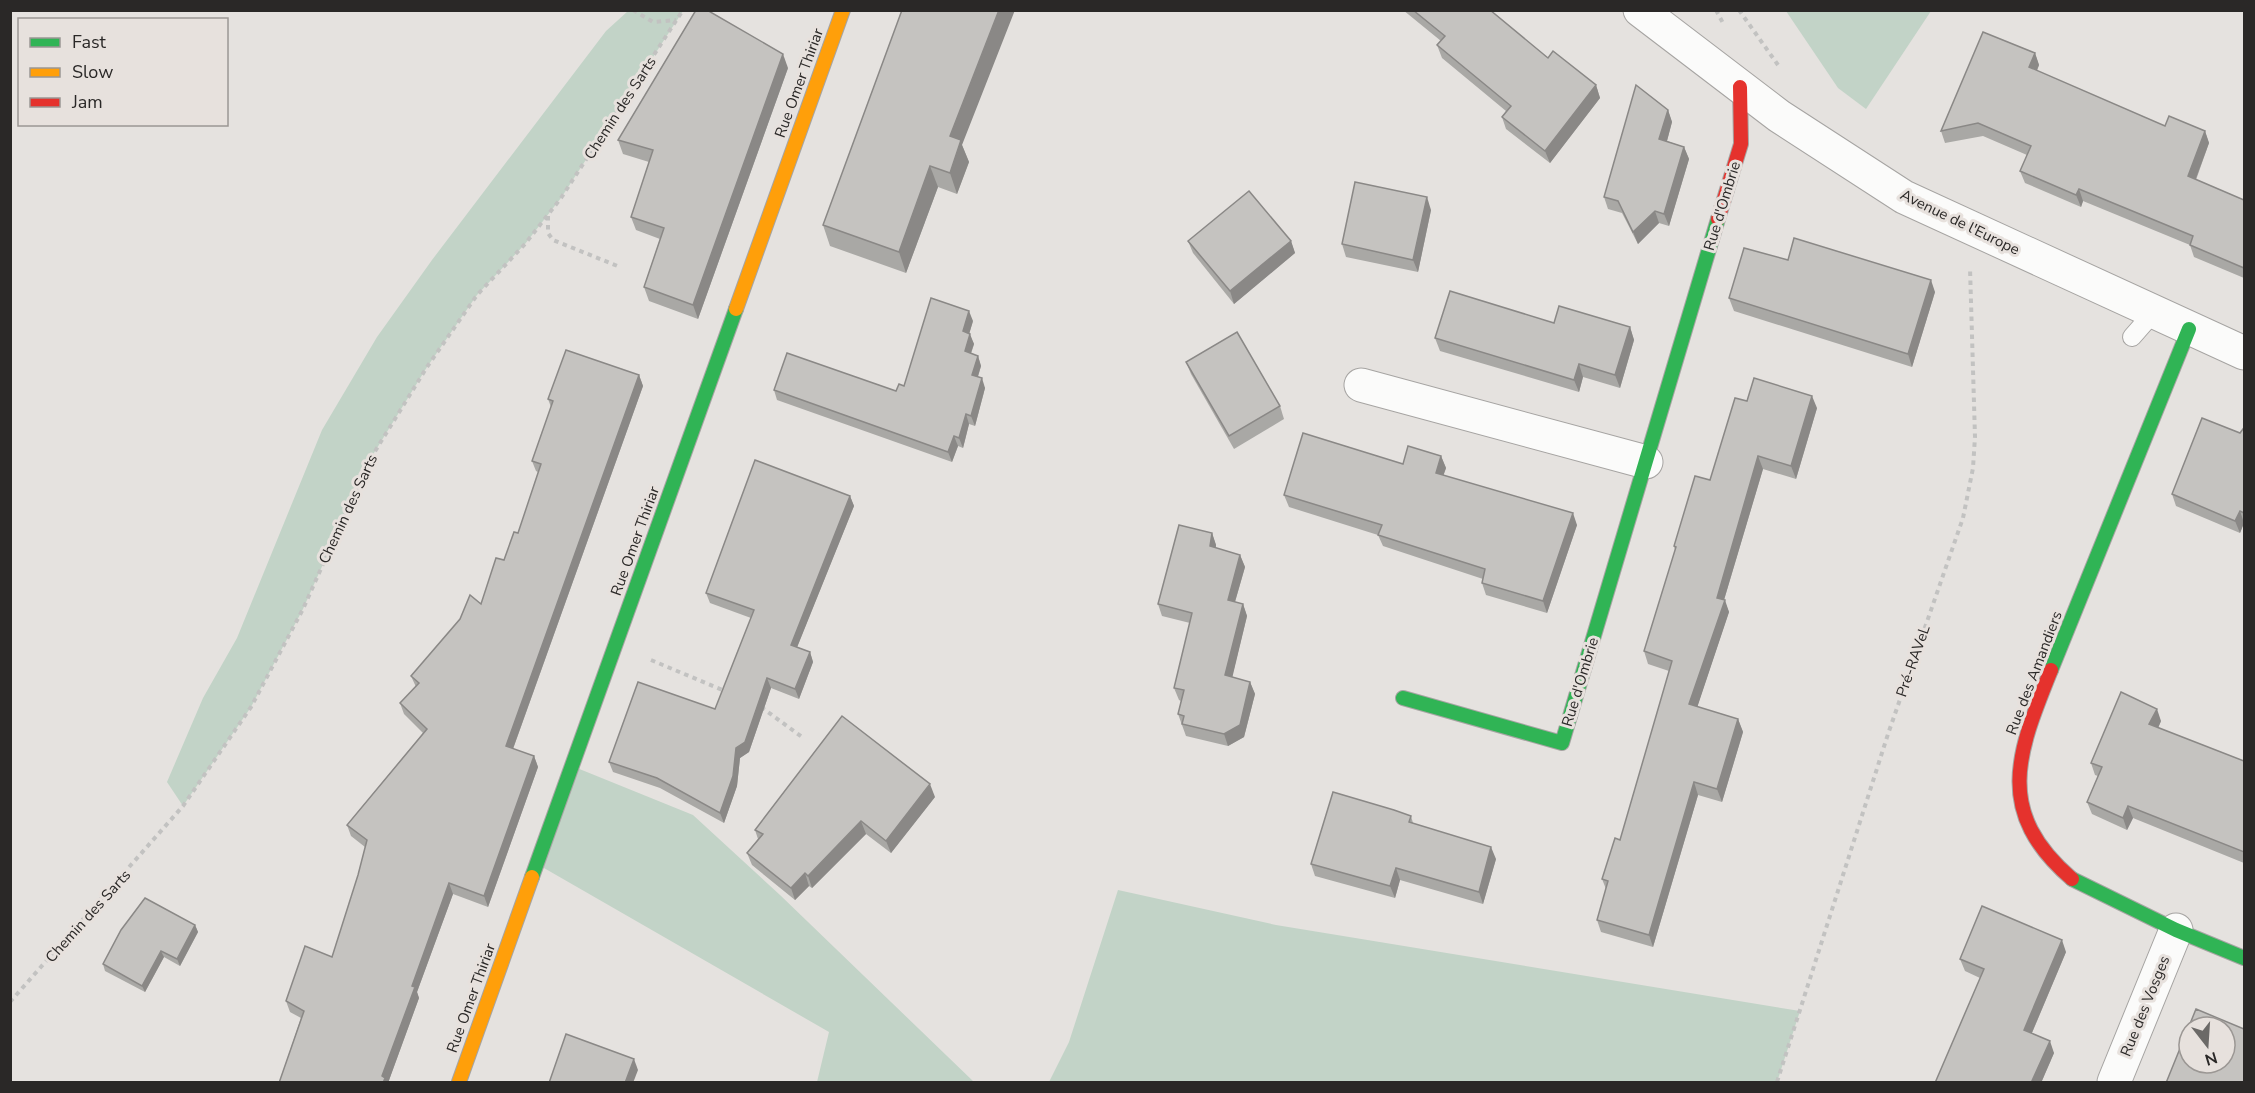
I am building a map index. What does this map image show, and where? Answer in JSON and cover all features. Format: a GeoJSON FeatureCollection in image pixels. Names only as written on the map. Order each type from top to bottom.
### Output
{"type":"FeatureCollection","features":[{"type":"Feature","properties":{"kind":"street","name":"Rue Omer Thiriar"},"geometry":{"type":"LineString","coordinates":[[459,1083],[843,10]]}},
{"type":"Feature","properties":{"kind":"street","name":"Avenue de l'Europe"},"geometry":{"type":"LineString","coordinates":[[1640,10],[1779,116],[1904,197],[2244,353]]}},
{"type":"Feature","properties":{"kind":"street","name":"Rue d'Ombrie"},"geometry":{"type":"LineString","coordinates":[[1403,698],[1562,743],[1741,144],[1740,87]]}},
{"type":"Feature","properties":{"kind":"street","name":"Rue des Amandiers"},"geometry":{"type":"LineString","coordinates":[[2189,329],[2035,710],[2018,772],[2020,802],[2032,834],[2049,859],[2072,879],[2176,930],[2244,958]]}},
{"type":"Feature","properties":{"kind":"street"},"geometry":{"type":"LineString","coordinates":[[1361,385],[1646,462]]}},
{"type":"Feature","properties":{"kind":"street","name":"Rue des Vosges"},"geometry":{"type":"LineString","coordinates":[[2114,1083],[2176,930]]}},
{"type":"Feature","properties":{"kind":"lane"},"geometry":{"type":"LineString","coordinates":[[2132,337],[2153,313]]}},
{"type":"Feature","properties":{"kind":"path"},"geometry":{"type":"LineString","coordinates":[[633,10],[653,22],[677,20]]}},
{"type":"Feature","properties":{"kind":"path","name":"Chemin des Sarts"},"geometry":{"type":"LineString","coordinates":[[10,1002],[183,806],[251,707],[303,609],[369,461],[426,367],[477,295],[548,215],[683,10]]}},
{"type":"Feature","properties":{"kind":"path"},"geometry":{"type":"LineString","coordinates":[[548,215],[548,233],[553,240],[620,267]]}},
{"type":"Feature","properties":{"kind":"path","name":"Pré-RAVeL"},"geometry":{"type":"LineString","coordinates":[[1777,1083],[1888,734],[1965,508],[1973,468],[1976,404],[1966,227]]}},
{"type":"Feature","properties":{"kind":"path"},"geometry":{"type":"LineString","coordinates":[[615,647],[734,694]]}},
{"type":"Feature","properties":{"kind":"path"},"geometry":{"type":"LineString","coordinates":[[755,703],[802,737]]}},
{"type":"Feature","properties":{"kind":"green space"},"geometry":{"type":"Polygon","coordinates":[[[628,11],[683,11],[561,198],[525,244],[477,295],[427,367],[369,461],[303,609],[251,707],[183,806],[167,782],[203,698],[237,638],[322,430],[377,337],[432,260],[606,31],[628,11]]]}},
{"type":"Feature","properties":{"kind":"green space"},"geometry":{"type":"Polygon","coordinates":[[[1786,11],[1931,11],[1866,109],[1838,88],[1786,11]]]}},
{"type":"Feature","properties":{"kind":"green space"},"geometry":{"type":"Polygon","coordinates":[[[572,766],[693,815],[780,895],[974,1082],[817,1082],[829,1032],[537,864],[572,766]]]}},
{"type":"Feature","properties":{"kind":"green space"},"geometry":{"type":"Polygon","coordinates":[[[1118,890],[1276,925],[1800,1011],[1777,1082],[1049,1082],[1069,1042],[1118,890]]]}},
{"type":"Feature","properties":{"kind":"building"},"geometry":{"type":"Polygon","coordinates":[[[696,10],[707,10],[783,54],[693,305],[644,287],[664,228],[631,217],[653,150],[618,140],[696,10]]]}},
{"type":"Feature","properties":{"kind":"building"},"geometry":{"type":"Polygon","coordinates":[[[902,10],[999,10],[950,136],[961,140],[950,173],[930,166],[899,252],[823,225],[902,10]]]}},
{"type":"Feature","properties":{"kind":"building"},"geometry":{"type":"Polygon","coordinates":[[[1413,10],[1490,10],[1548,58],[1553,51],[1596,85],[1545,151],[1502,117],[1511,106],[1437,45],[1445,36],[1413,10]]]}},
{"type":"Feature","properties":{"kind":"building"},"geometry":{"type":"Polygon","coordinates":[[[1983,32],[2035,53],[2029,67],[2165,126],[2169,116],[2205,131],[2188,176],[2244,200],[2244,268],[2190,245],[2193,236],[2079,189],[2076,195],[2020,171],[2031,146],[1978,123],[1941,131],[1983,32]]]}},
{"type":"Feature","properties":{"kind":"building"},"geometry":{"type":"Polygon","coordinates":[[[1636,85],[1668,110],[1659,139],[1684,147],[1664,214],[1655,211],[1633,232],[1618,201],[1604,197],[1636,85]]]}},
{"type":"Feature","properties":{"kind":"building"},"geometry":{"type":"Polygon","coordinates":[[[1355,182],[1427,197],[1413,260],[1342,244],[1355,182]]]}},
{"type":"Feature","properties":{"kind":"building"},"geometry":{"type":"Polygon","coordinates":[[[1249,191],[1291,241],[1230,291],[1188,241],[1249,191]]]}},
{"type":"Feature","properties":{"kind":"building"},"geometry":{"type":"Polygon","coordinates":[[[1794,238],[1931,280],[1908,354],[1729,298],[1744,248],[1788,260],[1794,238]]]}},
{"type":"Feature","properties":{"kind":"building"},"geometry":{"type":"Polygon","coordinates":[[[1450,291],[1554,323],[1559,306],[1630,327],[1615,375],[1579,364],[1574,380],[1435,338],[1450,291]]]}},
{"type":"Feature","properties":{"kind":"building"},"geometry":{"type":"Polygon","coordinates":[[[931,298],[969,311],[963,331],[970,334],[965,351],[978,356],[972,375],[982,378],[971,416],[966,414],[959,438],[954,436],[948,452],[774,390],[787,353],[896,391],[899,384],[904,386],[931,298]]]}},
{"type":"Feature","properties":{"kind":"building"},"geometry":{"type":"Polygon","coordinates":[[[1237,332],[1280,406],[1229,436],[1186,362],[1237,332]]]}},
{"type":"Feature","properties":{"kind":"building"},"geometry":{"type":"Polygon","coordinates":[[[566,350],[639,375],[506,746],[534,756],[484,896],[449,883],[412,986],[415,987],[382,1076],[385,1078],[383,1083],[279,1083],[304,1011],[286,1001],[305,946],[332,957],[358,875],[367,840],[347,825],[427,729],[400,703],[419,683],[411,676],[460,619],[470,595],[481,604],[496,558],[504,560],[514,532],[518,533],[541,464],[532,461],[553,401],[548,399],[566,350]]]}},
{"type":"Feature","properties":{"kind":"building"},"geometry":{"type":"Polygon","coordinates":[[[1754,378],[1812,396],[1791,466],[1758,456],[1717,598],[1725,600],[1689,704],[1738,719],[1717,789],[1694,782],[1649,935],[1597,920],[1608,881],[1602,879],[1615,838],[1620,840],[1672,661],[1644,651],[1695,476],[1710,480],[1735,398],[1747,401],[1754,378]]]}},
{"type":"Feature","properties":{"kind":"building"},"geometry":{"type":"Polygon","coordinates":[[[2202,418],[2240,433],[2244,430],[2244,513],[2240,511],[2235,521],[2172,494],[2202,418]]]}},
{"type":"Feature","properties":{"kind":"building"},"geometry":{"type":"Polygon","coordinates":[[[1303,433],[1403,464],[1408,446],[1441,456],[1436,473],[1573,513],[1543,601],[1482,583],[1485,569],[1378,535],[1382,525],[1284,495],[1303,433]]]}},
{"type":"Feature","properties":{"kind":"building"},"geometry":{"type":"Polygon","coordinates":[[[755,460],[850,496],[791,645],[810,652],[795,689],[767,678],[745,742],[736,748],[733,776],[720,813],[657,778],[609,762],[638,682],[715,709],[754,610],[706,593],[755,460]]]}},
{"type":"Feature","properties":{"kind":"building"},"geometry":{"type":"Polygon","coordinates":[[[1179,525],[1212,533],[1210,546],[1240,555],[1228,600],[1243,604],[1225,675],[1250,682],[1240,725],[1224,734],[1182,724],[1184,716],[1178,714],[1184,690],[1174,688],[1192,613],[1158,604],[1179,525]]]}},
{"type":"Feature","properties":{"kind":"building"},"geometry":{"type":"Polygon","coordinates":[[[2121,692],[2157,709],[2149,724],[2244,761],[2244,852],[2128,806],[2123,818],[2087,802],[2102,767],[2091,763],[2121,692]]]}},
{"type":"Feature","properties":{"kind":"building"},"geometry":{"type":"Polygon","coordinates":[[[842,716],[930,784],[886,841],[861,821],[808,876],[805,873],[791,888],[747,853],[763,834],[755,830],[842,716]]]}},
{"type":"Feature","properties":{"kind":"building"},"geometry":{"type":"Polygon","coordinates":[[[1333,792],[1411,816],[1409,822],[1491,847],[1479,892],[1396,868],[1390,886],[1311,864],[1333,792]]]}},
{"type":"Feature","properties":{"kind":"building"},"geometry":{"type":"Polygon","coordinates":[[[145,898],[195,925],[177,959],[161,951],[142,986],[103,964],[121,930],[145,898]]]}},
{"type":"Feature","properties":{"kind":"building"},"geometry":{"type":"Polygon","coordinates":[[[1982,906],[2062,940],[2024,1030],[2050,1041],[2031,1083],[1935,1083],[1984,969],[1960,959],[1982,906]]]}},
{"type":"Feature","properties":{"kind":"building"},"geometry":{"type":"Polygon","coordinates":[[[2196,1009],[2210,1015],[2194,1015],[2196,1009]]]}},
{"type":"Feature","properties":{"kind":"building"},"geometry":{"type":"Polygon","coordinates":[[[2237,1026],[2244,1029],[2244,1083],[2166,1083],[2177,1056],[2177,1075],[2237,1075],[2237,1026]]]}},
{"type":"Feature","properties":{"kind":"building"},"geometry":{"type":"Polygon","coordinates":[[[566,1034],[634,1059],[625,1083],[549,1083],[566,1034]]]}},
{"type":"Feature","properties":{"kind":"traffic: fast"},"geometry":{"type":"LineString","coordinates":[[1403,698],[1562,743],[1718,219]]}},
{"type":"Feature","properties":{"kind":"traffic: fast"},"geometry":{"type":"LineString","coordinates":[[532,877],[736,309]]}},
{"type":"Feature","properties":{"kind":"traffic: fast"},"geometry":{"type":"LineString","coordinates":[[2051,670],[2189,329]]}},
{"type":"Feature","properties":{"kind":"traffic: fast"},"geometry":{"type":"LineString","coordinates":[[2072,879],[2176,930],[2244,958]]}},
{"type":"Feature","properties":{"kind":"traffic: slow"},"geometry":{"type":"LineString","coordinates":[[736,309],[843,10]]}},
{"type":"Feature","properties":{"kind":"traffic: slow"},"geometry":{"type":"LineString","coordinates":[[459,1082],[532,877]]}},
{"type":"Feature","properties":{"kind":"traffic: jam"},"geometry":{"type":"LineString","coordinates":[[1718,219],[1741,144],[1740,87]]}},
{"type":"Feature","properties":{"kind":"traffic: jam"},"geometry":{"type":"LineString","coordinates":[[2051,670],[2022,755],[2020,781],[2022,806],[2031,830],[2047,854],[2072,879]]}}]}
